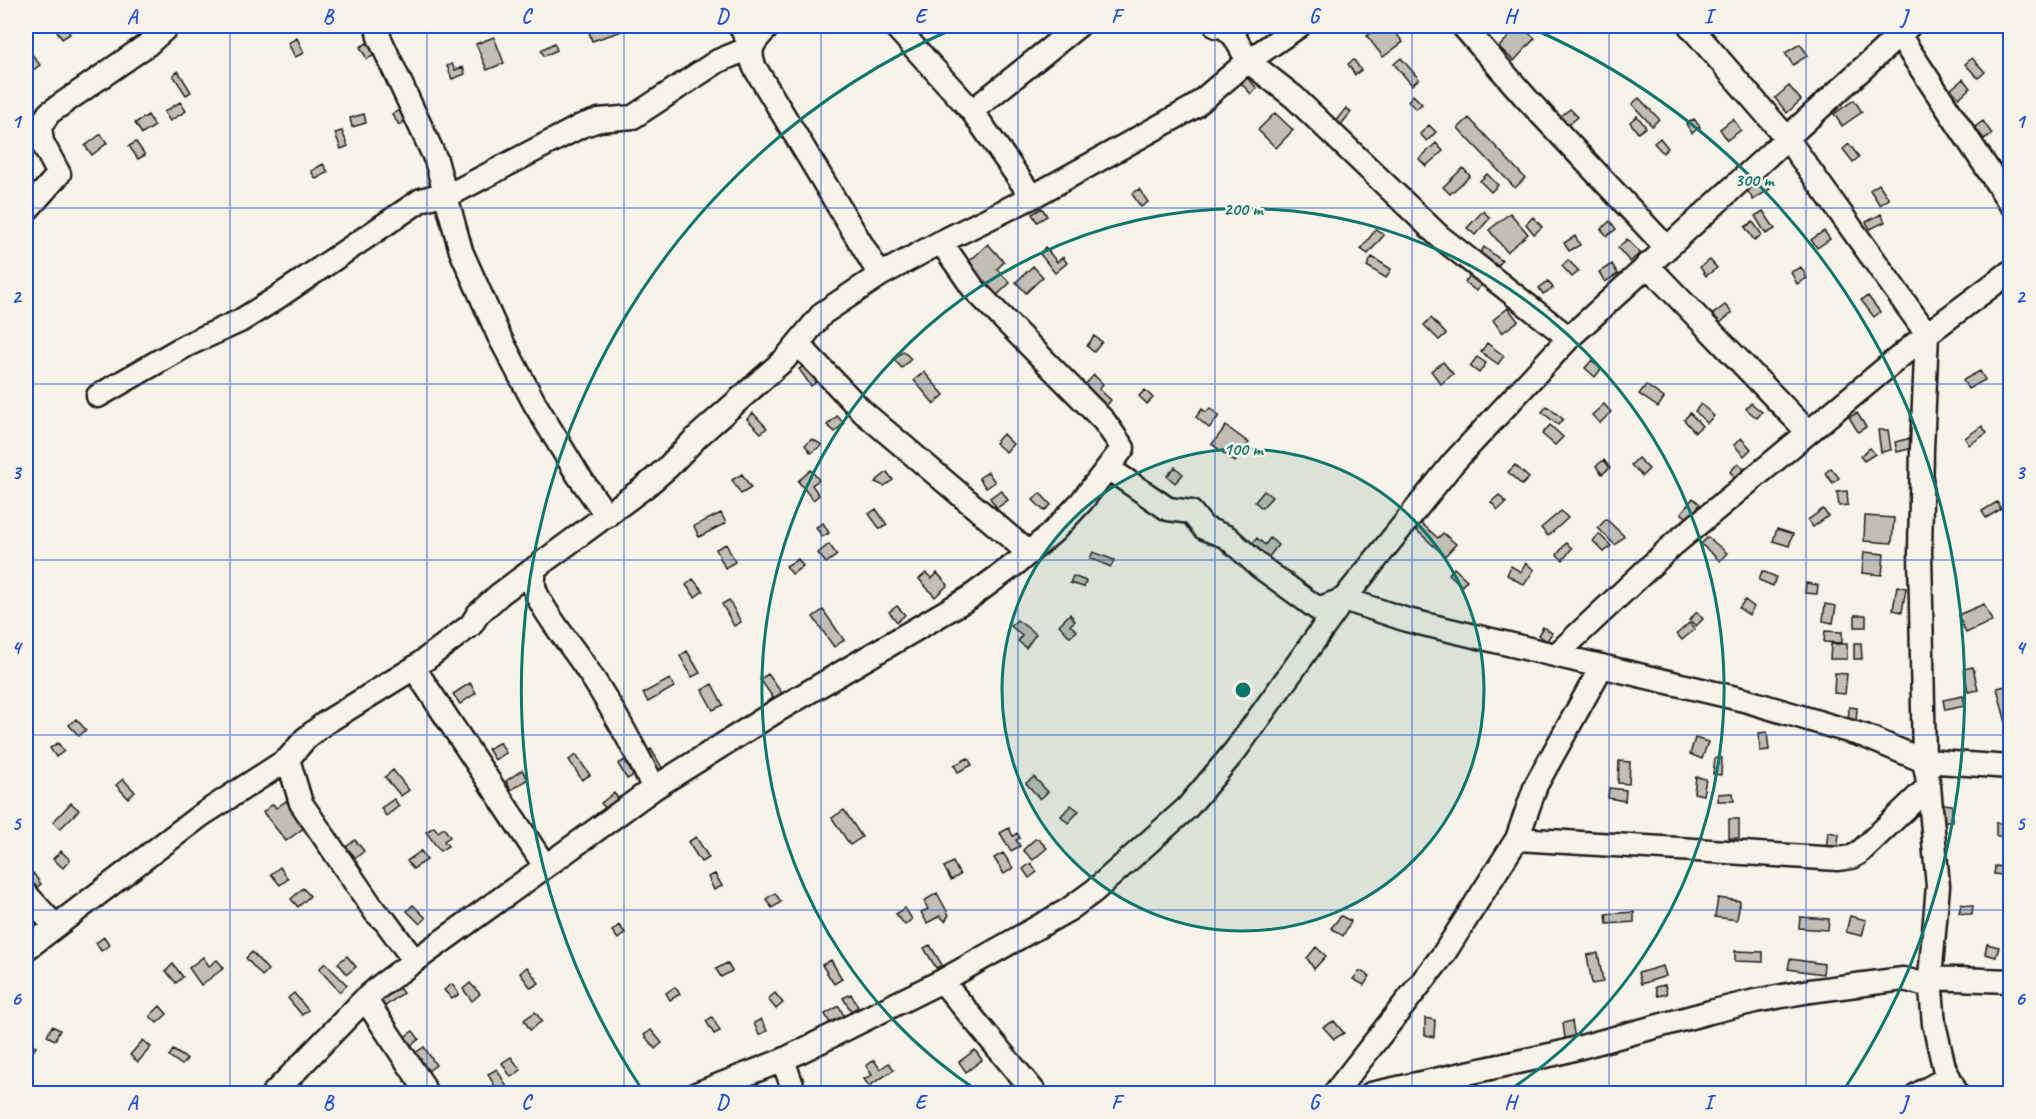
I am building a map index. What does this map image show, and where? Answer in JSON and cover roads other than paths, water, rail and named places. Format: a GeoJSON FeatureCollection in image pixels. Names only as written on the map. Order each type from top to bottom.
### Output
{"type":"FeatureCollection","features":[{"type":"Feature","properties":{"kind":"street"},"geometry":{"type":"LineString","coordinates":[[26,211],[59,174],[42,142],[40,127],[49,113],[147,45],[168,26]]}},
{"type":"Feature","properties":{"kind":"street"},"geometry":{"type":"LineString","coordinates":[[377,26],[379,37],[436,160],[461,251],[499,336],[547,424],[578,475],[607,516]]}},
{"type":"Feature","properties":{"kind":"street"},"geometry":{"type":"LineString","coordinates":[[740,26],[752,47]]}},
{"type":"Feature","properties":{"kind":"street"},"geometry":{"type":"LineString","coordinates":[[769,26],[752,47],[751,59],[755,68],[880,275]]}},
{"type":"Feature","properties":{"kind":"street"},"geometry":{"type":"LineString","coordinates":[[895,26],[972,111],[1032,197]]}},
{"type":"Feature","properties":{"kind":"street"},"geometry":{"type":"LineString","coordinates":[[972,111],[1078,26]]}},
{"type":"Feature","properties":{"kind":"street"},"geometry":{"type":"LineString","coordinates":[[1216,26],[1224,27],[1234,36],[1248,61],[1294,97],[1440,236],[1569,338]]}},
{"type":"Feature","properties":{"kind":"street"},"geometry":{"type":"LineString","coordinates":[[26,949],[200,816],[288,759],[305,739],[325,723],[414,668],[460,633],[500,594],[607,516],[667,468],[697,437],[752,390],[798,344],[823,312],[880,275],[1032,197],[1194,106],[1248,61],[1299,26]]}},
{"type":"Feature","properties":{"kind":"street"},"geometry":{"type":"LineString","coordinates":[[1463,26],[1526,98],[1666,247]]}},
{"type":"Feature","properties":{"kind":"street"},"geometry":{"type":"LineString","coordinates":[[1690,26],[1786,137],[1927,334],[1920,552],[1924,761],[1929,786],[1938,886],[1930,982],[1934,1024],[1944,1067],[1953,1085],[1918,1094]]}},
{"type":"Feature","properties":{"kind":"street"},"geometry":{"type":"LineString","coordinates":[[696,1094],[783,1060],[942,981],[1068,910],[1094,891],[1187,808],[1234,751],[1344,598],[1453,463],[1569,338],[1901,29],[2010,203]]}},
{"type":"Feature","properties":{"kind":"street"},"geometry":{"type":"LineString","coordinates":[[98,396],[187,345],[240,321],[311,276],[421,200],[453,193],[581,126],[599,120],[633,117],[718,61],[752,47]]}},
{"type":"Feature","properties":{"kind":"street"},"geometry":{"type":"LineString","coordinates":[[273,1094],[365,999],[414,960],[654,788],[778,710],[969,598],[1054,531],[1108,468],[1123,447],[1114,434],[1104,421],[973,288],[941,242]]}},
{"type":"Feature","properties":{"kind":"street"},"geometry":{"type":"LineString","coordinates":[[1647,265],[1808,432]]}},
{"type":"Feature","properties":{"kind":"street"},"geometry":{"type":"LineString","coordinates":[[1556,655],[1674,544],[1927,334],[2010,272]]}},
{"type":"Feature","properties":{"kind":"street"},"geometry":{"type":"LineString","coordinates":[[798,344],[863,412],[1029,552]]}},
{"type":"Feature","properties":{"kind":"street"},"geometry":{"type":"LineString","coordinates":[[1108,468],[1168,508],[1191,512],[1204,528],[1227,537],[1259,566],[1318,609],[1344,598],[1407,620],[1744,700],[1865,736],[1924,761],[2010,767]]}},
{"type":"Feature","properties":{"kind":"street"},"geometry":{"type":"LineString","coordinates":[[535,568],[533,584],[536,594],[590,673],[640,759],[654,788]]}},
{"type":"Feature","properties":{"kind":"street"},"geometry":{"type":"LineString","coordinates":[[1334,1094],[1443,955],[1517,839],[1536,785],[1602,666]]}},
{"type":"Feature","properties":{"kind":"street"},"geometry":{"type":"LineString","coordinates":[[414,668],[545,866]]}},
{"type":"Feature","properties":{"kind":"street"},"geometry":{"type":"LineString","coordinates":[[288,759],[301,803],[376,913],[385,921],[414,960]]}},
{"type":"Feature","properties":{"kind":"street"},"geometry":{"type":"LineString","coordinates":[[1517,839],[1838,859],[1852,857],[1858,853],[1929,786]]}},
{"type":"Feature","properties":{"kind":"street"},"geometry":{"type":"LineString","coordinates":[[26,894],[55,926]]}},
{"type":"Feature","properties":{"kind":"street"},"geometry":{"type":"LineString","coordinates":[[1371,1094],[1559,1053],[1700,1014],[1810,991],[1903,979],[1930,982],[2010,981]]}},
{"type":"Feature","properties":{"kind":"street"},"geometry":{"type":"LineString","coordinates":[[942,981],[1036,1094]]}},
{"type":"Feature","properties":{"kind":"street"},"geometry":{"type":"LineString","coordinates":[[365,999],[422,1084],[426,1094]]}},
{"type":"Feature","properties":{"kind":"street"},"geometry":{"type":"LineString","coordinates":[[783,1060],[795,1094]]}}]}
